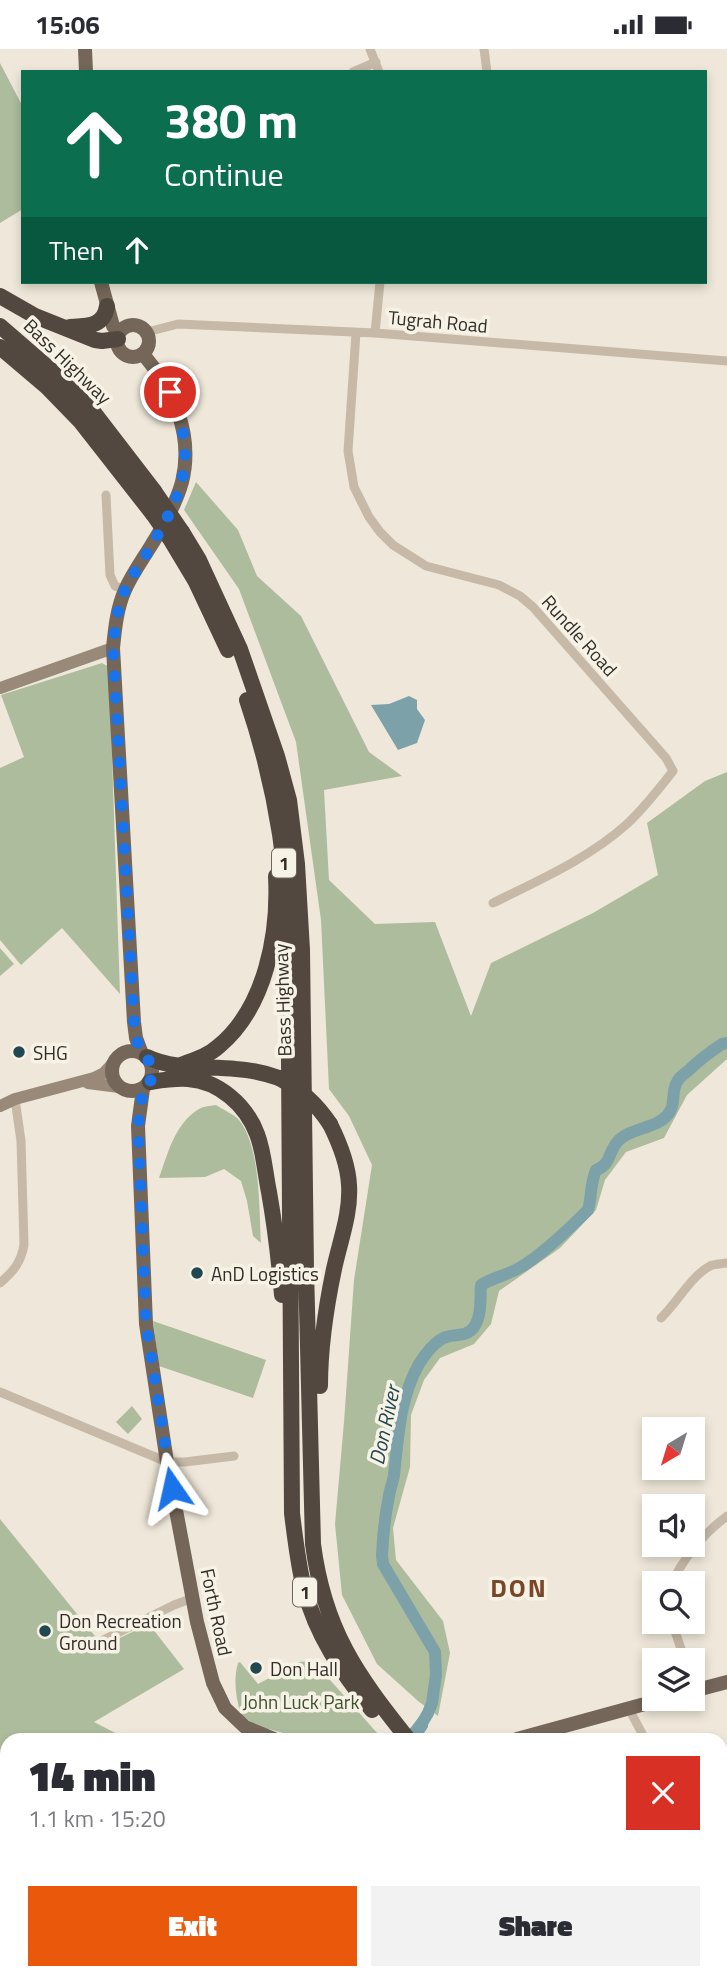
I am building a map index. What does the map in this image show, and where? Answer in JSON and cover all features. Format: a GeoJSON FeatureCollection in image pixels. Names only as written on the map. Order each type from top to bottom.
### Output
{"type":"FeatureCollection","features":[{"type":"Feature","properties":{"kind":"highway"},"geometry":{"type":"LineString","coordinates":[[67,328],[97,323],[106,314],[104,294]]}},
{"type":"Feature","properties":{"kind":"highway"},"geometry":{"type":"LineString","coordinates":[[0,296],[35,316],[99,341],[123,332]]}},
{"type":"Feature","properties":{"kind":"highway","name":"Bass Highway"},"geometry":{"type":"LineString","coordinates":[[0,325],[60,378],[94,413],[154,491],[237,670],[259,736],[277,815],[288,898],[292,1513],[298,1557],[312,1613],[332,1654],[360,1695],[401,1733]]}},
{"type":"Feature","properties":{"kind":"highway","name":"Bass Highway"},"geometry":{"type":"LineString","coordinates":[[0,347],[47,387],[81,422],[153,514],[200,560],[240,649],[278,756],[297,864],[302,950],[306,1269],[316,1567],[332,1624],[393,1733]]}},
{"type":"Feature","properties":{"kind":"highway"},"geometry":{"type":"LineString","coordinates":[[181,1065],[209,1054],[232,1034],[259,986],[271,950],[277,893],[271,823],[259,763],[259,736]]}},
{"type":"Feature","properties":{"kind":"highway"},"geometry":{"type":"LineString","coordinates":[[145,1055],[158,1062],[259,1071],[279,1078],[306,1095],[320,1108],[339,1142],[349,1184],[347,1213],[320,1356],[320,1434],[313,1531]]}},
{"type":"Feature","properties":{"kind":"highway"},"geometry":{"type":"LineString","coordinates":[[147,1086],[174,1079],[191,1079],[214,1086],[226,1093],[247,1114],[257,1135],[272,1208],[280,1272],[293,1440]]}},
{"type":"Feature","properties":{"kind":"main road"},"geometry":{"type":"LineString","coordinates":[[86,49],[86,70]]}},
{"type":"Feature","properties":{"kind":"main road"},"geometry":{"type":"LineString","coordinates":[[104,294],[113,326],[123,332]]}},
{"type":"Feature","properties":{"kind":"main road"},"geometry":{"type":"LineString","coordinates":[[140,326],[147,332],[149,342],[143,353],[132,357],[124,354],[119,347],[123,332],[140,326]]}},
{"type":"Feature","properties":{"kind":"main road"},"geometry":{"type":"LineString","coordinates":[[138,1126],[153,1072],[151,1063],[136,1038],[134,1022],[113,648],[116,621],[125,590],[176,501],[183,480],[186,456],[184,433],[170,392],[143,353]]}},
{"type":"Feature","properties":{"kind":"main road"},"geometry":{"type":"LineString","coordinates":[[0,688],[113,648]]}},
{"type":"Feature","properties":{"kind":"main road"},"geometry":{"type":"LineString","coordinates":[[134,1022],[130,1039],[112,1075],[133,1104],[138,1126]]}},
{"type":"Feature","properties":{"kind":"main road"},"geometry":{"type":"LineString","coordinates":[[0,1106],[15,1099],[94,1078],[131,1051],[145,1055]]}},
{"type":"Feature","properties":{"kind":"main road"},"geometry":{"type":"LineString","coordinates":[[76,1083],[90,1083],[135,1092],[147,1086]]}},
{"type":"Feature","properties":{"kind":"main road","name":"Forth Road"},"geometry":{"type":"LineString","coordinates":[[138,1126],[146,1324],[167,1462],[192,1598],[201,1641],[220,1700],[234,1719],[260,1733]]}},
{"type":"Feature","properties":{"kind":"main road"},"geometry":{"type":"LineString","coordinates":[[705,1685],[727,1682]]}},
{"type":"Feature","properties":{"kind":"main road"},"geometry":{"type":"LineString","coordinates":[[539,1733],[642,1705]]}},
{"type":"Feature","properties":{"kind":"street"},"geometry":{"type":"LineString","coordinates":[[370,49],[378,70]]}},
{"type":"Feature","properties":{"kind":"street"},"geometry":{"type":"LineString","coordinates":[[484,49],[487,70]]}},
{"type":"Feature","properties":{"kind":"street"},"geometry":{"type":"LineString","coordinates":[[358,70],[376,62]]}},
{"type":"Feature","properties":{"kind":"street"},"geometry":{"type":"LineString","coordinates":[[375,333],[380,284]]}},
{"type":"Feature","properties":{"kind":"street","name":"Tugrah Road"},"geometry":{"type":"LineString","coordinates":[[147,332],[178,324],[375,333],[727,361]]}},
{"type":"Feature","properties":{"kind":"street","name":"Rundle Road"},"geometry":{"type":"LineString","coordinates":[[356,333],[348,451],[354,487],[369,517],[393,545],[426,566],[499,585],[520,596],[533,607],[666,758],[673,771],[629,822],[606,841],[554,873],[493,903]]}},
{"type":"Feature","properties":{"kind":"street"},"geometry":{"type":"LineString","coordinates":[[106,495],[110,575],[115,586],[125,590]]}},
{"type":"Feature","properties":{"kind":"street"},"geometry":{"type":"LineString","coordinates":[[0,1283],[21,1260],[24,1245],[21,1141],[15,1099]]}},
{"type":"Feature","properties":{"kind":"street"},"geometry":{"type":"LineString","coordinates":[[661,1318],[694,1279],[711,1265],[727,1263]]}},
{"type":"Feature","properties":{"kind":"street"},"geometry":{"type":"LineString","coordinates":[[0,1392],[167,1462],[234,1456]]}},
{"type":"Feature","properties":{"kind":"street"},"geometry":{"type":"LineString","coordinates":[[678,1571],[714,1526],[727,1516]]}},
{"type":"Feature","properties":{"kind":"street"},"geometry":{"type":"LineString","coordinates":[[89,1647],[192,1598]]}},
{"type":"Feature","properties":{"kind":"street"},"geometry":{"type":"LineString","coordinates":[[629,1709],[642,1733]]}},
{"type":"Feature","properties":{"kind":"green space"},"geometry":{"type":"Polygon","coordinates":[[[0,63],[21,103],[21,210],[0,223],[0,63]]]}},
{"type":"Feature","properties":{"kind":"green space"},"geometry":{"type":"Polygon","coordinates":[[[196,482],[238,530],[257,576],[301,616],[369,752],[402,776],[324,790],[329,880],[375,924],[435,922],[471,1016],[491,963],[593,913],[658,875],[647,823],[705,781],[727,772],[727,1059],[687,1095],[664,1138],[626,1152],[605,1180],[596,1210],[560,1248],[499,1291],[491,1324],[474,1344],[440,1358],[424,1380],[411,1415],[410,1467],[393,1528],[396,1560],[443,1621],[450,1653],[438,1716],[377,1664],[342,1595],[335,1524],[354,1280],[372,1165],[349,1116],[329,1089],[321,920],[296,742],[239,589],[184,510],[196,482]]]}},
{"type":"Feature","properties":{"kind":"green space"},"geometry":{"type":"Polygon","coordinates":[[[102,663],[109,667],[120,994],[62,928],[21,965],[0,940],[0,768],[24,757],[1,695],[102,663]]]}},
{"type":"Feature","properties":{"kind":"green space"},"geometry":{"type":"Polygon","coordinates":[[[0,948],[14,964],[0,976],[0,948]]]}},
{"type":"Feature","properties":{"kind":"green space"},"geometry":{"type":"Polygon","coordinates":[[[216,1105],[239,1120],[251,1146],[258,1179],[261,1243],[253,1236],[241,1181],[224,1169],[205,1177],[159,1178],[173,1139],[184,1122],[199,1109],[216,1105]]]}},
{"type":"Feature","properties":{"kind":"green space"},"geometry":{"type":"Polygon","coordinates":[[[153,1321],[266,1360],[253,1398],[159,1366],[153,1321]]]}},
{"type":"Feature","properties":{"kind":"green space"},"geometry":{"type":"Polygon","coordinates":[[[132,1406],[142,1419],[128,1434],[116,1422],[132,1406]]]}},
{"type":"Feature","properties":{"kind":"green space","name":"Don Recreation Ground"},"geometry":{"type":"Polygon","coordinates":[[[0,1519],[103,1646],[149,1624],[184,1669],[94,1722],[115,1733],[0,1733],[0,1519]]]}},
{"type":"Feature","properties":{"kind":"green space","name":"John Luck Park"},"geometry":{"type":"Polygon","coordinates":[[[309,1661],[323,1672],[377,1733],[283,1733],[262,1729],[241,1716],[236,1689],[238,1663],[240,1662],[258,1684],[299,1662],[309,1661]]]}},
{"type":"Feature","properties":{"kind":"water"},"geometry":{"type":"Polygon","coordinates":[[[409,696],[417,700],[417,709],[425,720],[417,743],[398,750],[371,705],[389,704],[409,696]]]}},
{"type":"Feature","properties":{"kind":"water"},"geometry":{"type":"Polygon","coordinates":[[[428,1713],[428,1727],[424,1733],[407,1733],[419,1717],[428,1713]]]}},
{"type":"Feature","properties":{"kind":"waterway","name":"Don River"},"geometry":{"type":"LineString","coordinates":[[421,1725],[432,1703],[436,1675],[435,1652],[383,1564],[382,1555],[385,1518],[401,1418],[413,1377],[423,1358],[437,1342],[467,1333],[477,1323],[481,1285],[529,1262],[588,1210],[596,1170],[607,1162],[618,1141],[623,1136],[664,1118],[671,1109],[674,1089],[679,1079],[709,1053],[727,1043]]}},
{"type":"Feature","properties":{"kind":"place","name":"SHG"},"geometry":{"type":"Point","coordinates":[19,1052]}},
{"type":"Feature","properties":{"kind":"place","name":"AnD Logistics"},"geometry":{"type":"Point","coordinates":[197,1273]}},
{"type":"Feature","properties":{"kind":"place","name":"Don Recreation Ground"},"geometry":{"type":"Point","coordinates":[45,1631]}},
{"type":"Feature","properties":{"kind":"place","name":"Don Hall"},"geometry":{"type":"Point","coordinates":[256,1668]}},
{"type":"Feature","properties":{"kind":"district","name":"DON"},"geometry":{"type":"Point","coordinates":[519,1587]}},
{"type":"Feature","properties":{"kind":"route"},"geometry":{"type":"LineString","coordinates":[[170,392],[184,433],[186,456],[183,480],[176,501],[125,590],[116,621],[113,648],[134,1022],[142,1054],[151,1063],[153,1072],[150,1082],[143,1089],[138,1126],[146,1324],[172,1488]]}}]}
